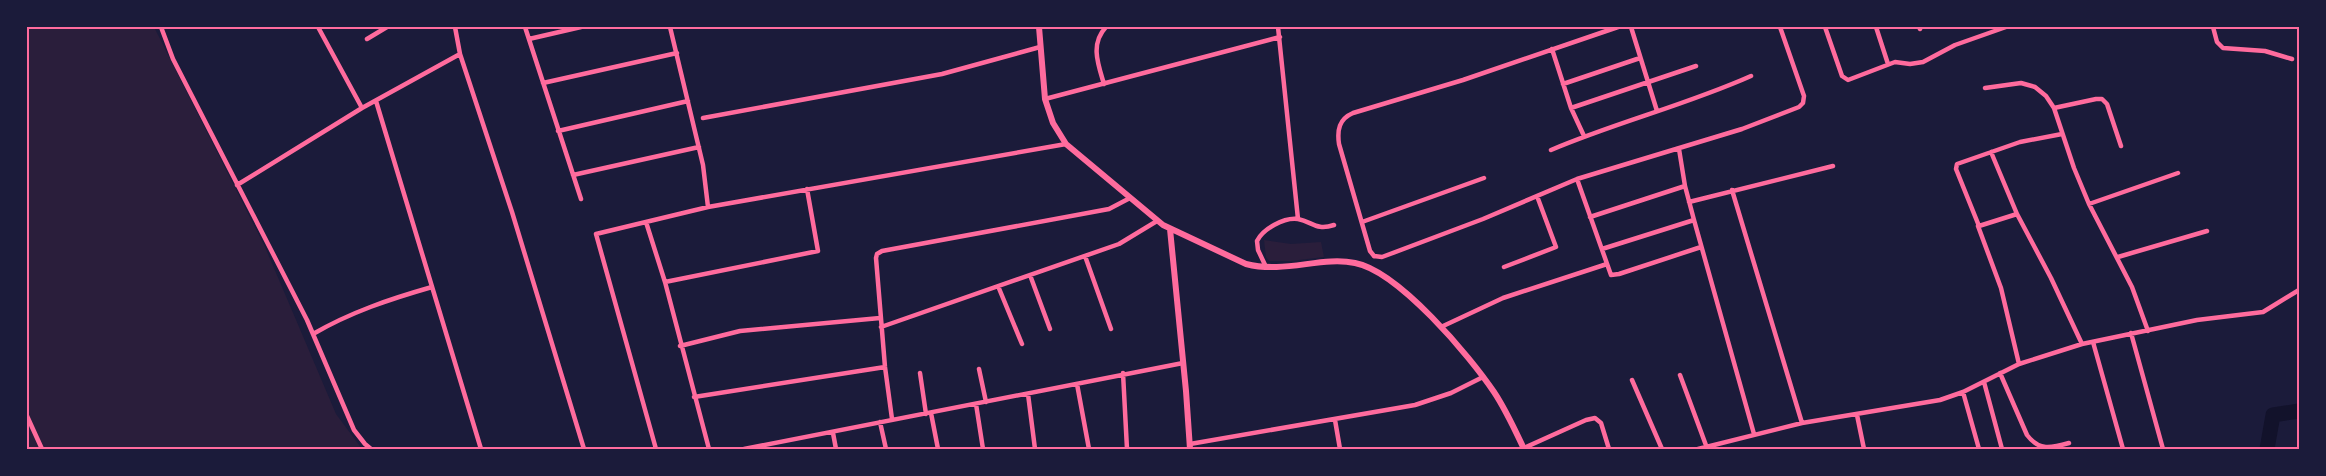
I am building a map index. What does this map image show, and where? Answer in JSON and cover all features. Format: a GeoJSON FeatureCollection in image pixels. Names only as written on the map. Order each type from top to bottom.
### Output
{"type":"FeatureCollection","features":[{"type":"Feature","properties":{"kind":"street"},"geometry":{"type":"LineString","coordinates":[[161,27],[173,59],[313,334],[354,430],[371,449]]}},
{"type":"Feature","properties":{"kind":"street"},"geometry":{"type":"LineString","coordinates":[[318,27],[362,108]]}},
{"type":"Feature","properties":{"kind":"street"},"geometry":{"type":"LineString","coordinates":[[367,39],[387,27]]}},
{"type":"Feature","properties":{"kind":"street"},"geometry":{"type":"LineString","coordinates":[[455,27],[460,54],[512,212],[584,449]]}},
{"type":"Feature","properties":{"kind":"street"},"geometry":{"type":"LineString","coordinates":[[525,27],[581,198]]}},
{"type":"Feature","properties":{"kind":"street"},"geometry":{"type":"LineString","coordinates":[[530,39],[581,27]]}},
{"type":"Feature","properties":{"kind":"street"},"geometry":{"type":"LineString","coordinates":[[670,27],[699,147],[708,207]]}},
{"type":"Feature","properties":{"kind":"street"},"geometry":{"type":"LineString","coordinates":[[1039,27],[1045,99],[1053,123],[1066,144],[1157,221],[1246,264],[1286,268],[1346,261],[1368,267],[1397,286],[1441,327],[1482,377],[1505,411],[1524,449],[1594,418],[1601,423],[1609,449]]}},
{"type":"Feature","properties":{"kind":"street"},"geometry":{"type":"LineString","coordinates":[[1104,84],[1096,58],[1099,37],[1106,27]]}},
{"type":"Feature","properties":{"kind":"street"},"geometry":{"type":"LineString","coordinates":[[1278,27],[1298,219]]}},
{"type":"Feature","properties":{"kind":"street"},"geometry":{"type":"LineString","coordinates":[[1374,256],[1370,251],[1339,144],[1338,129],[1345,118],[1353,113],[1463,80],[1618,27]]}},
{"type":"Feature","properties":{"kind":"street"},"geometry":{"type":"LineString","coordinates":[[1631,27],[1657,111]]}},
{"type":"Feature","properties":{"kind":"street"},"geometry":{"type":"LineString","coordinates":[[1374,256],[1382,256],[1578,179],[1742,129],[1799,107],[1803,103],[1804,96],[1780,27]]}},
{"type":"Feature","properties":{"kind":"street"},"geometry":{"type":"LineString","coordinates":[[1825,27],[1841,73],[1846,80],[1895,62],[1923,62],[1955,45],[2006,27]]}},
{"type":"Feature","properties":{"kind":"street"},"geometry":{"type":"LineString","coordinates":[[1876,27],[1888,64]]}},
{"type":"Feature","properties":{"kind":"street"},"geometry":{"type":"LineString","coordinates":[[2213,27],[2217,42],[2223,48],[2265,51],[2292,59]]}},
{"type":"Feature","properties":{"kind":"street"},"geometry":{"type":"LineString","coordinates":[[1045,99],[1280,37]]}},
{"type":"Feature","properties":{"kind":"street"},"geometry":{"type":"LineString","coordinates":[[703,118],[942,74],[1040,47]]}},
{"type":"Feature","properties":{"kind":"street"},"geometry":{"type":"LineString","coordinates":[[1552,49],[1571,108],[1584,136]]}},
{"type":"Feature","properties":{"kind":"street"},"geometry":{"type":"LineString","coordinates":[[543,83],[677,52]]}},
{"type":"Feature","properties":{"kind":"street"},"geometry":{"type":"LineString","coordinates":[[237,184],[362,108],[460,54]]}},
{"type":"Feature","properties":{"kind":"street"},"geometry":{"type":"LineString","coordinates":[[1563,84],[1640,58]]}},
{"type":"Feature","properties":{"kind":"street"},"geometry":{"type":"LineString","coordinates":[[1571,108],[1696,66]]}},
{"type":"Feature","properties":{"kind":"street"},"geometry":{"type":"LineString","coordinates":[[1551,150],[1751,76]]}},
{"type":"Feature","properties":{"kind":"street"},"geometry":{"type":"LineString","coordinates":[[1985,88],[2021,83],[2035,87],[2046,96],[2054,108],[2089,204],[2132,287],[2148,331]]}},
{"type":"Feature","properties":{"kind":"street"},"geometry":{"type":"LineString","coordinates":[[2054,108],[2102,99],[2107,104],[2121,146]]}},
{"type":"Feature","properties":{"kind":"street"},"geometry":{"type":"LineString","coordinates":[[376,100],[482,449]]}},
{"type":"Feature","properties":{"kind":"street"},"geometry":{"type":"LineString","coordinates":[[558,131],[688,101]]}},
{"type":"Feature","properties":{"kind":"street"},"geometry":{"type":"LineString","coordinates":[[2019,364],[2001,288],[1956,166],[1958,163],[2028,140],[2062,134]]}},
{"type":"Feature","properties":{"kind":"street"},"geometry":{"type":"LineString","coordinates":[[656,449],[596,234],[708,207],[1066,144]]}},
{"type":"Feature","properties":{"kind":"street"},"geometry":{"type":"LineString","coordinates":[[573,175],[699,147]]}},
{"type":"Feature","properties":{"kind":"street"},"geometry":{"type":"LineString","coordinates":[[1679,149],[1689,202],[1754,434]]}},
{"type":"Feature","properties":{"kind":"street"},"geometry":{"type":"LineString","coordinates":[[1991,153],[2017,214],[2082,344]]}},
{"type":"Feature","properties":{"kind":"street"},"geometry":{"type":"LineString","coordinates":[[1689,202],[1833,166]]}},
{"type":"Feature","properties":{"kind":"street"},"geometry":{"type":"LineString","coordinates":[[2089,204],[2178,173]]}},
{"type":"Feature","properties":{"kind":"street"},"geometry":{"type":"LineString","coordinates":[[1362,222],[1484,178]]}},
{"type":"Feature","properties":{"kind":"street"},"geometry":{"type":"LineString","coordinates":[[1578,179],[1609,272],[1616,275],[1701,247]]}},
{"type":"Feature","properties":{"kind":"street"},"geometry":{"type":"LineString","coordinates":[[1590,217],[1685,186]]}},
{"type":"Feature","properties":{"kind":"street"},"geometry":{"type":"LineString","coordinates":[[664,282],[818,251],[807,189]]}},
{"type":"Feature","properties":{"kind":"street"},"geometry":{"type":"LineString","coordinates":[[1732,190],[1802,423]]}},
{"type":"Feature","properties":{"kind":"street"},"geometry":{"type":"LineString","coordinates":[[1504,267],[1556,247],[1537,196]]}},
{"type":"Feature","properties":{"kind":"street"},"geometry":{"type":"LineString","coordinates":[[892,419],[880,318],[877,254],[1110,209],[1130,198]]}},
{"type":"Feature","properties":{"kind":"street"},"geometry":{"type":"LineString","coordinates":[[1978,225],[1981,227],[2017,214]]}},
{"type":"Feature","properties":{"kind":"street"},"geometry":{"type":"LineString","coordinates":[[1266,267],[1258,250],[1257,241],[1260,236],[1276,225],[1298,219],[1318,227],[1334,225]]}},
{"type":"Feature","properties":{"kind":"street"},"geometry":{"type":"LineString","coordinates":[[1602,249],[1694,220]]}},
{"type":"Feature","properties":{"kind":"street"},"geometry":{"type":"LineString","coordinates":[[881,327],[1119,244],[1157,221]]}},
{"type":"Feature","properties":{"kind":"street"},"geometry":{"type":"LineString","coordinates":[[646,222],[709,449]]}},
{"type":"Feature","properties":{"kind":"street"},"geometry":{"type":"LineString","coordinates":[[1170,229],[1190,446],[1415,405],[1450,393],[1482,377]]}},
{"type":"Feature","properties":{"kind":"street"},"geometry":{"type":"LineString","coordinates":[[2118,257],[2207,231]]}},
{"type":"Feature","properties":{"kind":"street"},"geometry":{"type":"LineString","coordinates":[[1085,256],[1110,328]]}},
{"type":"Feature","properties":{"kind":"street"},"geometry":{"type":"LineString","coordinates":[[1368,267],[1374,256]]}},
{"type":"Feature","properties":{"kind":"street"},"geometry":{"type":"LineString","coordinates":[[1441,327],[1503,298],[1606,264]]}},
{"type":"Feature","properties":{"kind":"street"},"geometry":{"type":"LineString","coordinates":[[1030,275],[1050,329]]}},
{"type":"Feature","properties":{"kind":"street"},"geometry":{"type":"LineString","coordinates":[[998,286],[1022,344]]}},
{"type":"Feature","properties":{"kind":"street"},"geometry":{"type":"LineString","coordinates":[[313,334],[374,304],[432,287]]}},
{"type":"Feature","properties":{"kind":"street"},"geometry":{"type":"LineString","coordinates":[[1698,449],[1802,423],[1926,404],[1963,392],[2019,364],[2082,344],[2197,320],[2263,312],[2299,290]]}},
{"type":"Feature","properties":{"kind":"street"},"geometry":{"type":"LineString","coordinates":[[680,346],[740,331],[880,318]]}},
{"type":"Feature","properties":{"kind":"street"},"geometry":{"type":"LineString","coordinates":[[2131,333],[2163,449]]}},
{"type":"Feature","properties":{"kind":"street"},"geometry":{"type":"LineString","coordinates":[[2093,342],[2123,449]]}},
{"type":"Feature","properties":{"kind":"street"},"geometry":{"type":"LineString","coordinates":[[744,449],[1183,363]]}},
{"type":"Feature","properties":{"kind":"street"},"geometry":{"type":"LineString","coordinates":[[694,397],[885,367]]}},
{"type":"Feature","properties":{"kind":"street"},"geometry":{"type":"LineString","coordinates":[[979,369],[986,402]]}},
{"type":"Feature","properties":{"kind":"street"},"geometry":{"type":"LineString","coordinates":[[920,373],[938,449]]}},
{"type":"Feature","properties":{"kind":"street"},"geometry":{"type":"LineString","coordinates":[[2000,373],[2027,435],[2033,442],[2041,448],[2069,443]]}},
{"type":"Feature","properties":{"kind":"street"},"geometry":{"type":"LineString","coordinates":[[1123,374],[1127,449]]}},
{"type":"Feature","properties":{"kind":"street"},"geometry":{"type":"LineString","coordinates":[[1680,375],[1707,448]]}},
{"type":"Feature","properties":{"kind":"street"},"geometry":{"type":"LineString","coordinates":[[1632,380],[1662,449]]}},
{"type":"Feature","properties":{"kind":"street"},"geometry":{"type":"LineString","coordinates":[[1984,382],[2002,449]]}},
{"type":"Feature","properties":{"kind":"street"},"geometry":{"type":"LineString","coordinates":[[1077,384],[1089,449]]}},
{"type":"Feature","properties":{"kind":"street"},"geometry":{"type":"LineString","coordinates":[[1963,392],[1979,449]]}},
{"type":"Feature","properties":{"kind":"street"},"geometry":{"type":"LineString","coordinates":[[1028,394],[1035,449]]}},
{"type":"Feature","properties":{"kind":"street"},"geometry":{"type":"LineString","coordinates":[[976,404],[983,449]]}},
{"type":"Feature","properties":{"kind":"street"},"geometry":{"type":"LineString","coordinates":[[1857,415],[1864,449]]}},
{"type":"Feature","properties":{"kind":"street"},"geometry":{"type":"LineString","coordinates":[[27,416],[42,449]]}},
{"type":"Feature","properties":{"kind":"street"},"geometry":{"type":"LineString","coordinates":[[1335,420],[1340,449]]}},
{"type":"Feature","properties":{"kind":"street"},"geometry":{"type":"LineString","coordinates":[[880,422],[886,449]]}},
{"type":"Feature","properties":{"kind":"street"},"geometry":{"type":"LineString","coordinates":[[833,433],[836,449]]}},
{"type":"Feature","properties":{"kind":"street"},"geometry":{"type":"LineString","coordinates":[[781,443],[783,449]]}},
{"type":"Feature","properties":{"kind":"shaded area"},"geometry":{"type":"Polygon","coordinates":[[[27,27],[154,27],[265,247],[336,414],[362,449],[27,449],[27,27]]]}},
{"type":"Feature","properties":{"kind":"shaded area"},"geometry":{"type":"Polygon","coordinates":[[[1264,240],[1291,244],[1321,242],[1324,257],[1269,261],[1266,257],[1264,240]]]}},
{"type":"Feature","properties":{"kind":"waterway"},"geometry":{"type":"LineString","coordinates":[[2267,449],[2273,415],[2299,411]]}}]}
